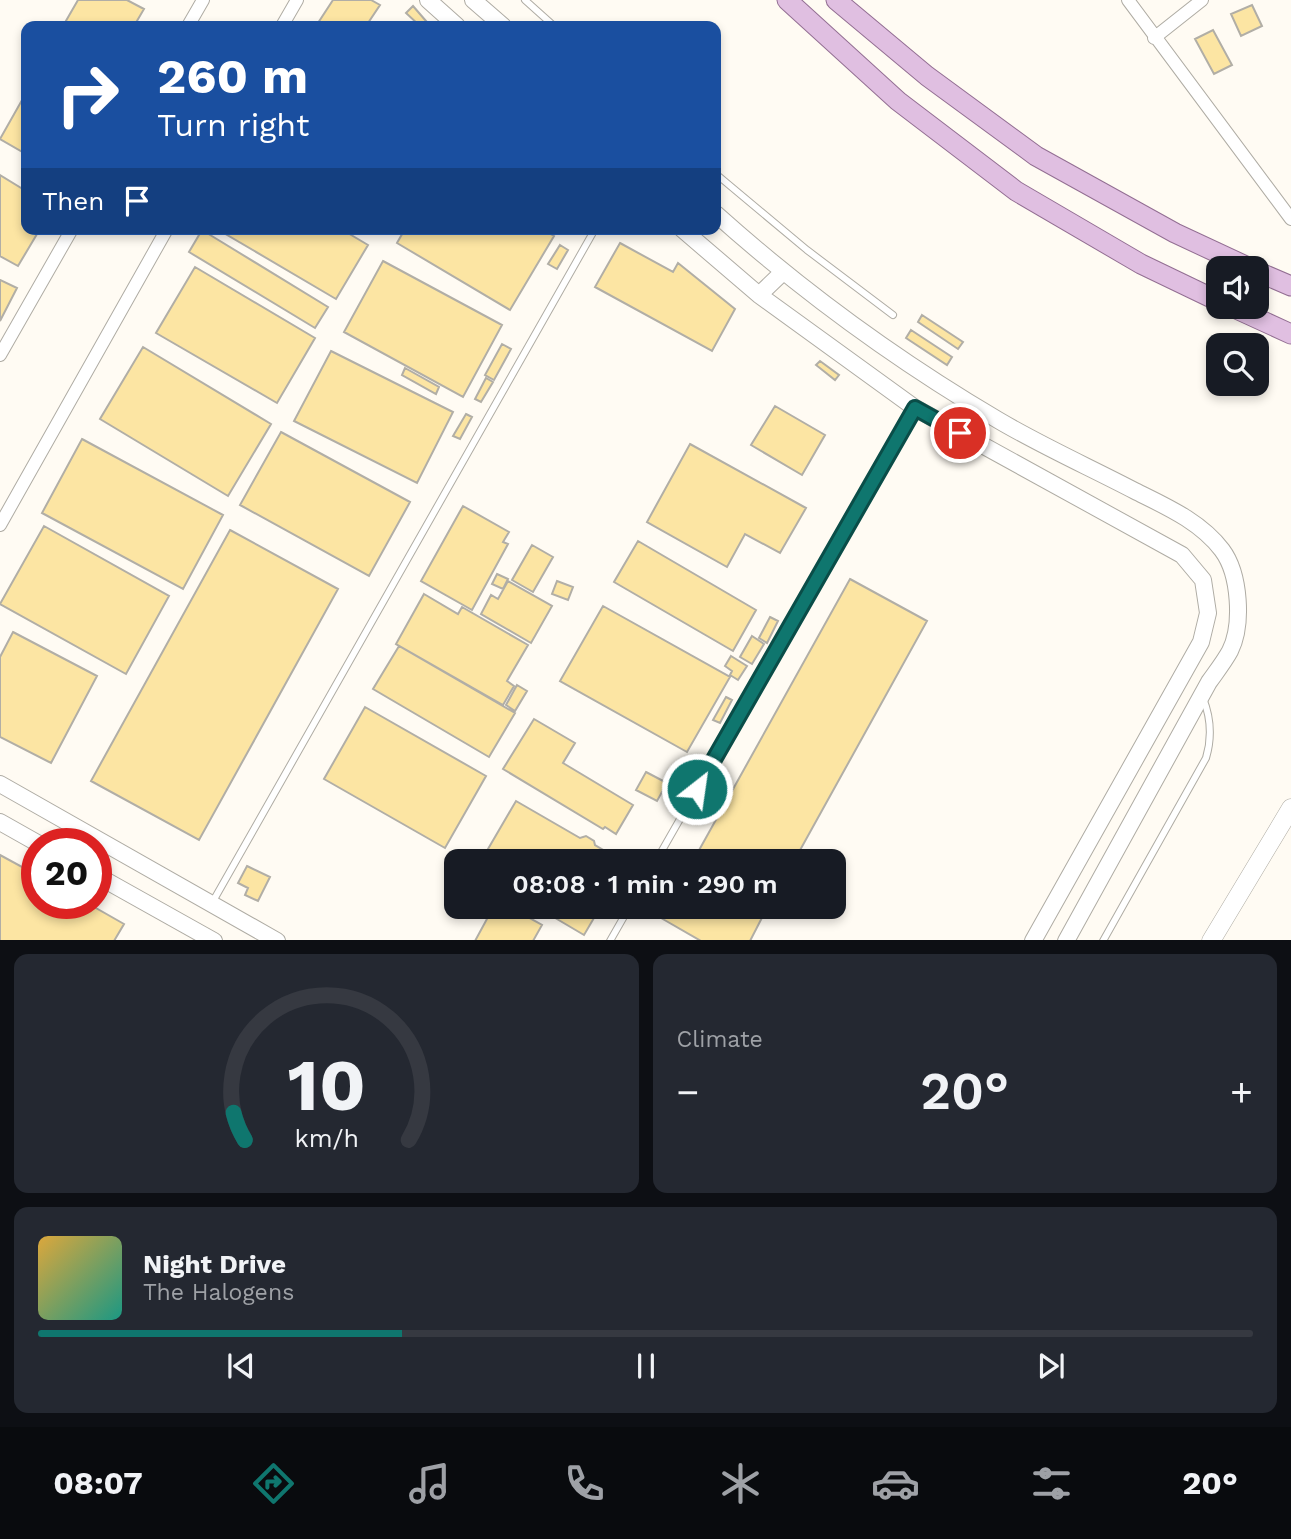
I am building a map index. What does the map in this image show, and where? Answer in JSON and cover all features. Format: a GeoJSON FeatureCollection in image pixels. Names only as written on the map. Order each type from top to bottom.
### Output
{"type":"FeatureCollection","features":[{"type":"Feature","properties":{"kind":"main road"},"geometry":{"type":"LineString","coordinates":[[787,0],[898,101],[1016,191],[1141,264],[1206,295]]}},
{"type":"Feature","properties":{"kind":"main road"},"geometry":{"type":"LineString","coordinates":[[836,0],[927,76],[1036,156],[1175,233],[1224,256]]}},
{"type":"Feature","properties":{"kind":"main road"},"geometry":{"type":"LineString","coordinates":[[1269,277],[1291,286]]}},
{"type":"Feature","properties":{"kind":"main road"},"geometry":{"type":"LineString","coordinates":[[1256,319],[1286,334]]}},
{"type":"Feature","properties":{"kind":"main road"},"geometry":{"type":"LineString","coordinates":[[1211,940],[1291,808]]}},
{"type":"Feature","properties":{"kind":"street"},"geometry":{"type":"LineString","coordinates":[[191,21],[203,0]]}},
{"type":"Feature","properties":{"kind":"street"},"geometry":{"type":"LineString","coordinates":[[285,21],[297,0]]}},
{"type":"Feature","properties":{"kind":"street"},"geometry":{"type":"LineString","coordinates":[[428,0],[451,21]]}},
{"type":"Feature","properties":{"kind":"street"},"geometry":{"type":"LineString","coordinates":[[473,0],[497,21]]}},
{"type":"Feature","properties":{"kind":"street"},"geometry":{"type":"LineString","coordinates":[[1128,0],[1291,219]]}},
{"type":"Feature","properties":{"kind":"street"},"geometry":{"type":"LineString","coordinates":[[1154,38],[1202,0]]}},
{"type":"Feature","properties":{"kind":"street"},"geometry":{"type":"LineString","coordinates":[[721,218],[783,272],[932,380],[1001,422],[1165,506],[1203,529],[1223,551],[1235,580],[1238,616],[1231,650],[1202,696],[1066,940]]}},
{"type":"Feature","properties":{"kind":"street"},"geometry":{"type":"LineString","coordinates":[[0,355],[69,235]]}},
{"type":"Feature","properties":{"kind":"street"},"geometry":{"type":"LineString","coordinates":[[0,525],[164,235]]}},
{"type":"Feature","properties":{"kind":"street"},"geometry":{"type":"LineString","coordinates":[[689,235],[758,295],[915,408],[1182,555],[1203,580],[1208,613],[1201,642],[1033,940]]}},
{"type":"Feature","properties":{"kind":"street"},"geometry":{"type":"LineString","coordinates":[[758,295],[783,272]]}},
{"type":"Feature","properties":{"kind":"street"},"geometry":{"type":"LineString","coordinates":[[0,784],[277,940]]}},
{"type":"Feature","properties":{"kind":"street"},"geometry":{"type":"LineString","coordinates":[[0,822],[21,834]]}},
{"type":"Feature","properties":{"kind":"street"},"geometry":{"type":"LineString","coordinates":[[112,885],[196,936],[214,940]]}},
{"type":"Feature","properties":{"kind":"lane"},"geometry":{"type":"LineString","coordinates":[[525,0],[548,21]]}},
{"type":"Feature","properties":{"kind":"lane"},"geometry":{"type":"LineString","coordinates":[[721,178],[807,250],[893,315]]}},
{"type":"Feature","properties":{"kind":"lane"},"geometry":{"type":"LineString","coordinates":[[212,903],[592,235]]}},
{"type":"Feature","properties":{"kind":"lane"},"geometry":{"type":"LineString","coordinates":[[663,849],[915,408]]}},
{"type":"Feature","properties":{"kind":"lane"},"geometry":{"type":"LineString","coordinates":[[1103,940],[1206,758],[1210,722],[1202,696]]}},
{"type":"Feature","properties":{"kind":"lane"},"geometry":{"type":"LineString","coordinates":[[610,940],[622,919]]}},
{"type":"Feature","properties":{"kind":"building"},"geometry":{"type":"Polygon","coordinates":[[[78,0],[127,0],[144,9],[137,21],[66,21],[78,0]]]}},
{"type":"Feature","properties":{"kind":"building"},"geometry":{"type":"Polygon","coordinates":[[[333,0],[371,0],[380,5],[369,21],[319,21],[333,0]]]}},
{"type":"Feature","properties":{"kind":"building"},"geometry":{"type":"Polygon","coordinates":[[[1252,5],[1262,26],[1241,36],[1231,14],[1252,5]]]}},
{"type":"Feature","properties":{"kind":"building"},"geometry":{"type":"Polygon","coordinates":[[[413,6],[426,21],[415,21],[406,13],[413,6]]]}},
{"type":"Feature","properties":{"kind":"building"},"geometry":{"type":"Polygon","coordinates":[[[1213,30],[1232,65],[1214,74],[1195,39],[1213,30]]]}},
{"type":"Feature","properties":{"kind":"building"},"geometry":{"type":"Polygon","coordinates":[[[21,102],[21,151],[0,139],[21,102]]]}},
{"type":"Feature","properties":{"kind":"building"},"geometry":{"type":"Polygon","coordinates":[[[0,175],[21,188],[21,235],[36,235],[18,266],[0,256],[0,175]]]}},
{"type":"Feature","properties":{"kind":"building"},"geometry":{"type":"Polygon","coordinates":[[[199,235],[210,235],[328,307],[315,328],[189,252],[199,235]]]}},
{"type":"Feature","properties":{"kind":"building"},"geometry":{"type":"Polygon","coordinates":[[[227,235],[351,235],[368,245],[336,299],[227,235]]]}},
{"type":"Feature","properties":{"kind":"building"},"geometry":{"type":"Polygon","coordinates":[[[402,235],[554,236],[510,310],[397,243],[402,235]]]}},
{"type":"Feature","properties":{"kind":"building"},"geometry":{"type":"Polygon","coordinates":[[[620,243],[673,272],[678,263],[735,309],[712,351],[595,287],[620,243]]]}},
{"type":"Feature","properties":{"kind":"building"},"geometry":{"type":"Polygon","coordinates":[[[560,245],[568,250],[557,269],[548,264],[560,245]]]}},
{"type":"Feature","properties":{"kind":"building"},"geometry":{"type":"Polygon","coordinates":[[[383,261],[502,325],[463,397],[344,332],[383,261]]]}},
{"type":"Feature","properties":{"kind":"building"},"geometry":{"type":"Polygon","coordinates":[[[195,267],[315,338],[277,403],[156,333],[195,267]]]}},
{"type":"Feature","properties":{"kind":"building"},"geometry":{"type":"Polygon","coordinates":[[[0,280],[17,288],[0,321],[0,280]]]}},
{"type":"Feature","properties":{"kind":"building"},"geometry":{"type":"Polygon","coordinates":[[[922,315],[963,342],[958,349],[918,322],[922,315]]]}},
{"type":"Feature","properties":{"kind":"building"},"geometry":{"type":"Polygon","coordinates":[[[911,330],[952,357],[947,365],[906,338],[911,330]]]}},
{"type":"Feature","properties":{"kind":"building"},"geometry":{"type":"Polygon","coordinates":[[[502,344],[511,349],[494,380],[485,375],[502,344]]]}},
{"type":"Feature","properties":{"kind":"building"},"geometry":{"type":"Polygon","coordinates":[[[143,347],[271,424],[228,496],[100,419],[143,347]]]}},
{"type":"Feature","properties":{"kind":"building"},"geometry":{"type":"Polygon","coordinates":[[[331,351],[453,412],[417,483],[294,421],[331,351]]]}},
{"type":"Feature","properties":{"kind":"building"},"geometry":{"type":"Polygon","coordinates":[[[820,361],[839,375],[835,380],[816,365],[820,361]]]}},
{"type":"Feature","properties":{"kind":"building"},"geometry":{"type":"Polygon","coordinates":[[[405,368],[439,387],[436,394],[402,375],[405,368]]]}},
{"type":"Feature","properties":{"kind":"building"},"geometry":{"type":"Polygon","coordinates":[[[486,378],[493,382],[481,402],[475,399],[486,378]]]}},
{"type":"Feature","properties":{"kind":"building"},"geometry":{"type":"Polygon","coordinates":[[[775,406],[825,435],[802,475],[751,445],[775,406]]]}},
{"type":"Feature","properties":{"kind":"building"},"geometry":{"type":"Polygon","coordinates":[[[466,414],[472,417],[460,439],[453,436],[466,414]]]}},
{"type":"Feature","properties":{"kind":"building"},"geometry":{"type":"Polygon","coordinates":[[[281,432],[410,502],[369,576],[240,505],[281,432]]]}},
{"type":"Feature","properties":{"kind":"building"},"geometry":{"type":"Polygon","coordinates":[[[82,439],[223,515],[183,589],[42,513],[82,439]]]}},
{"type":"Feature","properties":{"kind":"building"},"geometry":{"type":"Polygon","coordinates":[[[690,444],[806,508],[780,553],[745,534],[727,567],[647,522],[690,444]]]}},
{"type":"Feature","properties":{"kind":"building"},"geometry":{"type":"Polygon","coordinates":[[[463,506],[509,532],[503,542],[508,544],[472,610],[421,581],[463,506]]]}},
{"type":"Feature","properties":{"kind":"building"},"geometry":{"type":"Polygon","coordinates":[[[44,526],[169,596],[126,674],[0,604],[44,526]]]}},
{"type":"Feature","properties":{"kind":"building"},"geometry":{"type":"Polygon","coordinates":[[[230,530],[338,589],[199,840],[91,781],[230,530]]]}},
{"type":"Feature","properties":{"kind":"building"},"geometry":{"type":"Polygon","coordinates":[[[638,541],[756,610],[733,651],[614,582],[638,541]]]}},
{"type":"Feature","properties":{"kind":"building"},"geometry":{"type":"Polygon","coordinates":[[[532,545],[553,557],[533,592],[512,580],[532,545]]]}},
{"type":"Feature","properties":{"kind":"building"},"geometry":{"type":"Polygon","coordinates":[[[497,574],[508,579],[503,589],[492,584],[497,574]]]}},
{"type":"Feature","properties":{"kind":"building"},"geometry":{"type":"Polygon","coordinates":[[[850,579],[927,621],[801,849],[700,849],[850,579]]]}},
{"type":"Feature","properties":{"kind":"building"},"geometry":{"type":"Polygon","coordinates":[[[508,581],[552,606],[531,643],[481,614],[491,595],[498,599],[508,581]]]}},
{"type":"Feature","properties":{"kind":"building"},"geometry":{"type":"Polygon","coordinates":[[[557,581],[573,587],[568,600],[552,594],[557,581]]]}},
{"type":"Feature","properties":{"kind":"building"},"geometry":{"type":"Polygon","coordinates":[[[424,594],[458,614],[462,607],[528,645],[507,681],[514,686],[503,705],[396,644],[424,594]]]}},
{"type":"Feature","properties":{"kind":"building"},"geometry":{"type":"Polygon","coordinates":[[[603,606],[730,677],[687,752],[560,681],[603,606]]]}},
{"type":"Feature","properties":{"kind":"building"},"geometry":{"type":"Polygon","coordinates":[[[770,617],[778,621],[767,643],[759,638],[770,617]]]}},
{"type":"Feature","properties":{"kind":"building"},"geometry":{"type":"Polygon","coordinates":[[[13,632],[97,676],[51,763],[0,737],[0,657],[13,632]]]}},
{"type":"Feature","properties":{"kind":"building"},"geometry":{"type":"Polygon","coordinates":[[[752,636],[764,644],[752,664],[740,657],[752,636]]]}},
{"type":"Feature","properties":{"kind":"building"},"geometry":{"type":"Polygon","coordinates":[[[399,646],[515,713],[489,757],[373,689],[399,646]]]}},
{"type":"Feature","properties":{"kind":"building"},"geometry":{"type":"Polygon","coordinates":[[[731,656],[747,666],[738,680],[730,675],[732,671],[725,666],[731,656]]]}},
{"type":"Feature","properties":{"kind":"building"},"geometry":{"type":"Polygon","coordinates":[[[517,685],[527,691],[515,711],[506,705],[517,685]]]}},
{"type":"Feature","properties":{"kind":"building"},"geometry":{"type":"Polygon","coordinates":[[[726,697],[732,700],[720,723],[713,720],[726,697]]]}},
{"type":"Feature","properties":{"kind":"building"},"geometry":{"type":"Polygon","coordinates":[[[365,707],[486,776],[445,848],[324,779],[365,707]]]}},
{"type":"Feature","properties":{"kind":"building"},"geometry":{"type":"Polygon","coordinates":[[[534,719],[575,743],[563,763],[633,805],[616,834],[605,827],[603,829],[503,769],[534,719]]]}},
{"type":"Feature","properties":{"kind":"building"},"geometry":{"type":"Polygon","coordinates":[[[646,772],[667,783],[657,801],[636,790],[646,772]]]}},
{"type":"Feature","properties":{"kind":"building"},"geometry":{"type":"Polygon","coordinates":[[[516,801],[580,838],[586,836],[602,849],[488,849],[516,801]]]}},
{"type":"Feature","properties":{"kind":"building"},"geometry":{"type":"Polygon","coordinates":[[[0,855],[21,866],[21,919],[112,917],[124,924],[115,940],[0,940],[0,855]]]}},
{"type":"Feature","properties":{"kind":"building"},"geometry":{"type":"Polygon","coordinates":[[[247,866],[270,877],[258,901],[245,895],[248,888],[238,883],[247,866]]]}},
{"type":"Feature","properties":{"kind":"building"},"geometry":{"type":"Polygon","coordinates":[[[487,919],[531,919],[542,925],[534,940],[476,940],[487,919]]]}},
{"type":"Feature","properties":{"kind":"building"},"geometry":{"type":"Polygon","coordinates":[[[557,919],[593,919],[584,935],[557,919]]]}},
{"type":"Feature","properties":{"kind":"building"},"geometry":{"type":"Polygon","coordinates":[[[663,919],[761,919],[751,940],[699,940],[663,919]]]}},
{"type":"Feature","properties":{"kind":"route"},"geometry":{"type":"LineString","coordinates":[[697,789],[915,408],[960,433]]}}]}
